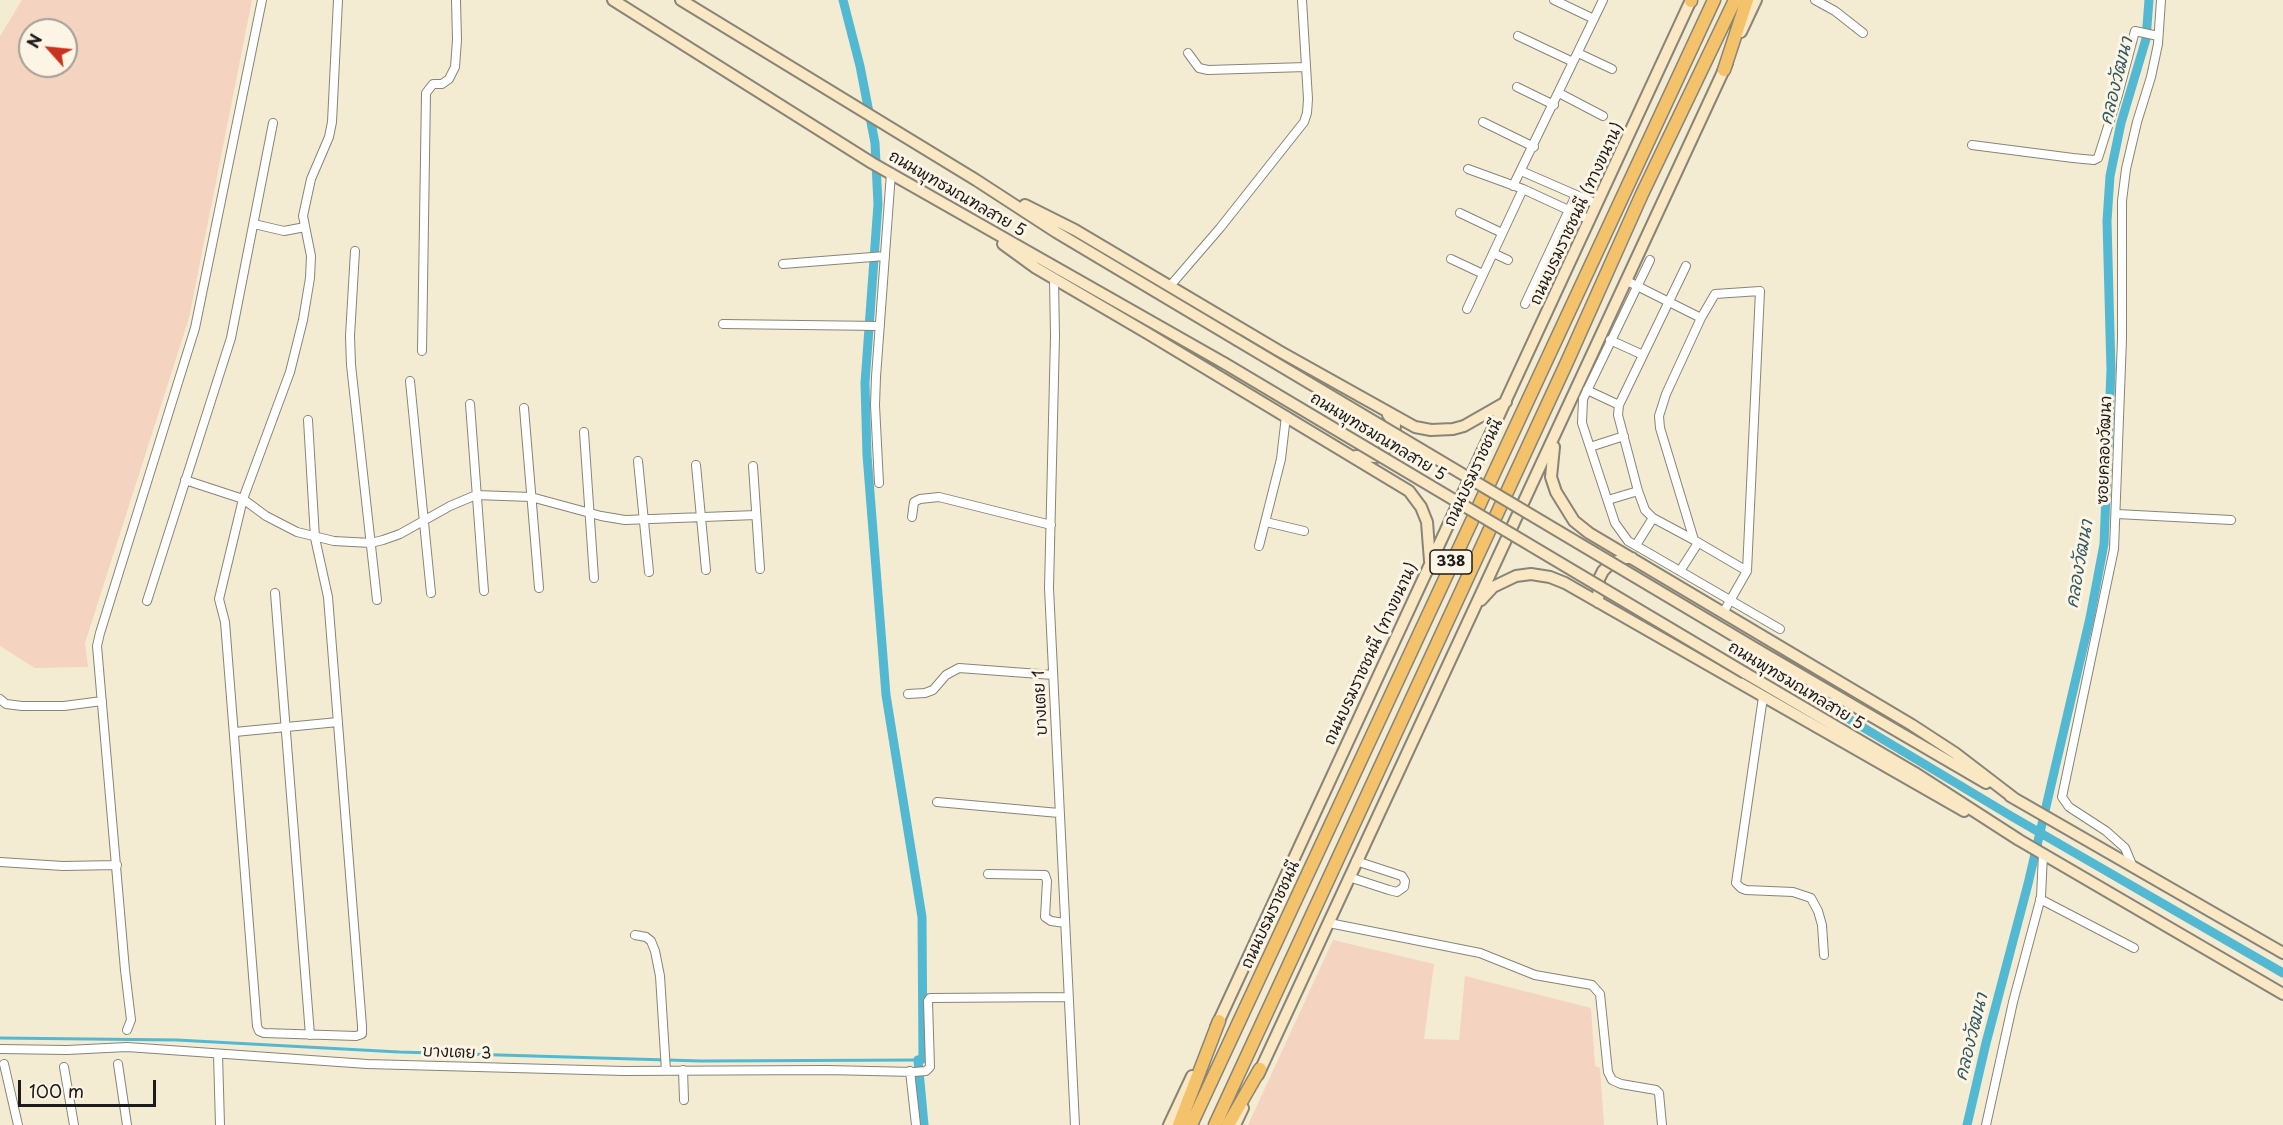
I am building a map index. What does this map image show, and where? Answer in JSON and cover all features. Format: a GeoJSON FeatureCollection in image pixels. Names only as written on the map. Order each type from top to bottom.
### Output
{"type":"FeatureCollection","features":[{"type":"Feature","properties":{"kind":"highway","name":"ถนนบรมราชชนนี"},"geometry":{"type":"LineString","coordinates":[[1191,1125],[1714,0]]}},
{"type":"Feature","properties":{"kind":"highway","name":"338"},"geometry":{"type":"LineString","coordinates":[[1215,1125],[1642,194],[1735,0]]}},
{"type":"Feature","properties":{"kind":"highway"},"geometry":{"type":"LineString","coordinates":[[1724,70],[1746,0]]}},
{"type":"Feature","properties":{"kind":"highway"},"geometry":{"type":"LineString","coordinates":[[1179,1125],[1219,1021]]}},
{"type":"Feature","properties":{"kind":"highway"},"geometry":{"type":"LineString","coordinates":[[1228,1125],[1260,1069]]}},
{"type":"Feature","properties":{"kind":"main road","name":"ถนนพุทธมณฑลสาย 5"},"geometry":{"type":"LineString","coordinates":[[613,0],[872,163],[1224,363],[1915,773],[2019,840],[2283,994]]}},
{"type":"Feature","properties":{"kind":"main road","name":"ถนนพุทธมณฑลสาย 5"},"geometry":{"type":"LineString","coordinates":[[681,0],[976,180],[1056,232],[1758,650],[2283,953]]}},
{"type":"Feature","properties":{"kind":"main road","name":"ถนนบรมราชชนนี (ทางขนาน)"},"geometry":{"type":"LineString","coordinates":[[1169,1125],[1691,0]]}},
{"type":"Feature","properties":{"kind":"main road","name":"338"},"geometry":{"type":"LineString","coordinates":[[1235,1125],[1756,0]]}},
{"type":"Feature","properties":{"kind":"main road"},"geometry":{"type":"LineString","coordinates":[[976,180],[1075,230],[1414,427],[1431,430],[1453,429],[1464,426],[1506,402]]}},
{"type":"Feature","properties":{"kind":"main road"},"geometry":{"type":"LineString","coordinates":[[963,216],[1054,279],[1409,491],[1421,507],[1427,522],[1430,562]]}},
{"type":"Feature","properties":{"kind":"main road"},"geometry":{"type":"LineString","coordinates":[[1351,455],[1376,457],[1383,452],[1394,436],[1395,425],[1386,412]]}},
{"type":"Feature","properties":{"kind":"main road"},"geometry":{"type":"LineString","coordinates":[[1558,429],[1551,462],[1551,477],[1556,492],[1574,521],[1589,533],[1926,734],[1993,780],[2015,799]]}},
{"type":"Feature","properties":{"kind":"main road"},"geometry":{"type":"LineString","coordinates":[[1598,602],[1599,579],[1603,571],[1610,564],[1625,558],[1632,558]]}},
{"type":"Feature","properties":{"kind":"main road"},"geometry":{"type":"LineString","coordinates":[[1472,610],[1493,587],[1504,580],[1531,574],[1550,577],[1565,583],[1938,798],[2000,827]]}},
{"type":"Feature","properties":{"kind":"street"},"geometry":{"type":"LineString","coordinates":[[127,1030],[131,1020],[98,646],[100,633],[195,328],[262,0]]}},
{"type":"Feature","properties":{"kind":"street"},"geometry":{"type":"LineString","coordinates":[[308,420],[315,538],[328,597],[338,722],[362,1034],[356,1036],[264,1034],[257,1026],[235,732],[225,622],[219,599],[243,499],[290,372],[303,320],[311,256],[303,216],[311,179],[333,122],[338,0]]}},
{"type":"Feature","properties":{"kind":"street"},"geometry":{"type":"LineString","coordinates":[[422,351],[426,93],[433,84],[442,84],[448,79],[455,67],[456,0]]}},
{"type":"Feature","properties":{"kind":"street"},"geometry":{"type":"LineString","coordinates":[[1170,286],[1299,131],[1307,113],[1302,0]]}},
{"type":"Feature","properties":{"kind":"street"},"geometry":{"type":"LineString","coordinates":[[1554,0],[1594,19]]}},
{"type":"Feature","properties":{"kind":"street"},"geometry":{"type":"LineString","coordinates":[[1513,186],[1604,0]]}},
{"type":"Feature","properties":{"kind":"street"},"geometry":{"type":"LineString","coordinates":[[1815,0],[1835,11],[1863,33]]}},
{"type":"Feature","properties":{"kind":"street","name":"ซอยคลองวัฒนา"},"geometry":{"type":"LineString","coordinates":[[2133,867],[2125,848],[2106,831],[2069,807],[2062,797],[2114,549],[2122,339],[2122,201],[2126,169],[2137,122],[2151,78],[2161,0]]}},
{"type":"Feature","properties":{"kind":"street"},"geometry":{"type":"LineString","coordinates":[[1972,145],[2073,158],[2094,160],[2098,158],[2135,32],[2156,36]]}},
{"type":"Feature","properties":{"kind":"street"},"geometry":{"type":"LineString","coordinates":[[1518,36],[1573,62]]}},
{"type":"Feature","properties":{"kind":"street"},"geometry":{"type":"LineString","coordinates":[[1188,53],[1199,68],[1208,70],[1306,68]]}},
{"type":"Feature","properties":{"kind":"street"},"geometry":{"type":"LineString","coordinates":[[1578,53],[1612,69]]}},
{"type":"Feature","properties":{"kind":"street"},"geometry":{"type":"LineString","coordinates":[[1518,87],[1554,105]]}},
{"type":"Feature","properties":{"kind":"street"},"geometry":{"type":"LineString","coordinates":[[1559,93],[1603,116]]}},
{"type":"Feature","properties":{"kind":"street"},"geometry":{"type":"LineString","coordinates":[[1483,122],[1534,147]]}},
{"type":"Feature","properties":{"kind":"street"},"geometry":{"type":"LineString","coordinates":[[147,601],[231,338],[273,123]]}},
{"type":"Feature","properties":{"kind":"street"},"geometry":{"type":"LineString","coordinates":[[1468,169],[1523,189],[1590,220]]}},
{"type":"Feature","properties":{"kind":"street"},"geometry":{"type":"LineString","coordinates":[[1521,171],[1597,204]]}},
{"type":"Feature","properties":{"kind":"street"},"geometry":{"type":"LineString","coordinates":[[879,483],[875,405],[876,326],[888,172]]}},
{"type":"Feature","properties":{"kind":"street"},"geometry":{"type":"LineString","coordinates":[[1467,309],[1523,189]]}},
{"type":"Feature","properties":{"kind":"street"},"geometry":{"type":"LineString","coordinates":[[1525,304],[1576,195]]}},
{"type":"Feature","properties":{"kind":"street"},"geometry":{"type":"LineString","coordinates":[[1460,213],[1502,234]]}},
{"type":"Feature","properties":{"kind":"street"},"geometry":{"type":"LineString","coordinates":[[254,224],[284,231],[305,227]]}},
{"type":"Feature","properties":{"kind":"street"},"geometry":{"type":"LineString","coordinates":[[355,251],[350,336],[351,365],[376,600]]}},
{"type":"Feature","properties":{"kind":"street"},"geometry":{"type":"LineString","coordinates":[[1493,253],[1508,260]]}},
{"type":"Feature","properties":{"kind":"street"},"geometry":{"type":"LineString","coordinates":[[783,264],[882,257]]}},
{"type":"Feature","properties":{"kind":"street"},"geometry":{"type":"LineString","coordinates":[[1450,259],[1483,274]]}},
{"type":"Feature","properties":{"kind":"street"},"geometry":{"type":"LineString","coordinates":[[1650,260],[1587,390],[1581,416],[1608,500],[1622,534],[1636,545],[1780,628]]}},
{"type":"Feature","properties":{"kind":"street"},"geometry":{"type":"LineString","coordinates":[[1686,266],[1619,405],[1618,415],[1638,491],[1646,510],[1653,518],[1747,571]]}},
{"type":"Feature","properties":{"kind":"street","name":"บางเตย 1"},"geometry":{"type":"LineString","coordinates":[[1054,279],[1055,336],[1049,588],[1075,1125]]}},
{"type":"Feature","properties":{"kind":"street"},"geometry":{"type":"LineString","coordinates":[[1627,280],[1701,318]]}},
{"type":"Feature","properties":{"kind":"street"},"geometry":{"type":"LineString","coordinates":[[1680,571],[1696,542],[1660,428],[1659,416],[1666,394],[1714,294],[1760,291],[1747,571],[1723,613]]}},
{"type":"Feature","properties":{"kind":"street"},"geometry":{"type":"LineString","coordinates":[[723,324],[876,326]]}},
{"type":"Feature","properties":{"kind":"street"},"geometry":{"type":"LineString","coordinates":[[1610,340],[1643,355]]}},
{"type":"Feature","properties":{"kind":"street"},"geometry":{"type":"LineString","coordinates":[[410,381],[431,593]]}},
{"type":"Feature","properties":{"kind":"street"},"geometry":{"type":"LineString","coordinates":[[1587,390],[1619,405]]}},
{"type":"Feature","properties":{"kind":"street"},"geometry":{"type":"LineString","coordinates":[[470,404],[484,591]]}},
{"type":"Feature","properties":{"kind":"street"},"geometry":{"type":"LineString","coordinates":[[524,408],[539,588]]}},
{"type":"Feature","properties":{"kind":"street"},"geometry":{"type":"LineString","coordinates":[[1259,546],[1281,459],[1286,416]]}},
{"type":"Feature","properties":{"kind":"street"},"geometry":{"type":"LineString","coordinates":[[584,432],[594,578]]}},
{"type":"Feature","properties":{"kind":"street"},"geometry":{"type":"LineString","coordinates":[[1590,447],[1624,436]]}},
{"type":"Feature","properties":{"kind":"street"},"geometry":{"type":"LineString","coordinates":[[638,461],[649,572]]}},
{"type":"Feature","properties":{"kind":"street"},"geometry":{"type":"LineString","coordinates":[[696,465],[706,570]]}},
{"type":"Feature","properties":{"kind":"street"},"geometry":{"type":"LineString","coordinates":[[753,466],[760,568]]}},
{"type":"Feature","properties":{"kind":"street"},"geometry":{"type":"LineString","coordinates":[[186,480],[243,499],[280,525],[315,538],[334,541],[371,543],[400,534],[424,519],[476,495],[531,497],[625,520],[756,515]]}},
{"type":"Feature","properties":{"kind":"street"},"geometry":{"type":"LineString","coordinates":[[1608,500],[1638,491]]}},
{"type":"Feature","properties":{"kind":"street"},"geometry":{"type":"LineString","coordinates":[[912,518],[914,502],[939,497],[1050,525]]}},
{"type":"Feature","properties":{"kind":"street"},"geometry":{"type":"LineString","coordinates":[[2116,514],[2231,520]]}},
{"type":"Feature","properties":{"kind":"street"},"geometry":{"type":"LineString","coordinates":[[1636,545],[1653,518]]}},
{"type":"Feature","properties":{"kind":"street"},"geometry":{"type":"LineString","coordinates":[[1266,522],[1304,531]]}},
{"type":"Feature","properties":{"kind":"street"},"geometry":{"type":"LineString","coordinates":[[275,593],[310,1035]]}},
{"type":"Feature","properties":{"kind":"street"},"geometry":{"type":"LineString","coordinates":[[908,694],[926,693],[933,690],[946,675],[959,668],[1053,675]]}},
{"type":"Feature","properties":{"kind":"street"},"geometry":{"type":"LineString","coordinates":[[1763,698],[1736,883],[1746,890],[1793,892],[1811,898],[1822,925],[1824,955]]}},
{"type":"Feature","properties":{"kind":"street"},"geometry":{"type":"LineString","coordinates":[[0,699],[15,706],[64,706],[102,701]]}},
{"type":"Feature","properties":{"kind":"street"},"geometry":{"type":"LineString","coordinates":[[235,732],[338,722]]}},
{"type":"Feature","properties":{"kind":"street"},"geometry":{"type":"LineString","coordinates":[[937,802],[1059,813]]}},
{"type":"Feature","properties":{"kind":"street"},"geometry":{"type":"LineString","coordinates":[[1986,1125],[2013,1002],[2040,899],[2043,854]]}},
{"type":"Feature","properties":{"kind":"street"},"geometry":{"type":"LineString","coordinates":[[1349,877],[1389,890],[1397,891],[1404,887],[1405,881],[1402,876],[1356,861]]}},
{"type":"Feature","properties":{"kind":"street"},"geometry":{"type":"LineString","coordinates":[[0,862],[63,866],[117,865]]}},
{"type":"Feature","properties":{"kind":"street"},"geometry":{"type":"LineString","coordinates":[[988,874],[1045,875],[1047,881],[1045,917],[1051,921],[1065,923]]}},
{"type":"Feature","properties":{"kind":"street"},"geometry":{"type":"LineString","coordinates":[[2040,899],[2134,948]]}},
{"type":"Feature","properties":{"kind":"street"},"geometry":{"type":"LineString","coordinates":[[1329,923],[1480,953],[1535,975],[1592,985],[1600,994],[1608,1072],[1612,1080],[1621,1084],[1656,1090],[1659,1093],[1662,1125]]}},
{"type":"Feature","properties":{"kind":"street"},"geometry":{"type":"LineString","coordinates":[[635,934],[651,941],[655,951],[661,986],[666,1069]]}},
{"type":"Feature","properties":{"kind":"street","name":"บางเตย 3"},"geometry":{"type":"LineString","coordinates":[[0,1049],[67,1050],[127,1047],[367,1064],[912,1072],[926,1071],[930,1067],[928,1001],[930,998],[1068,997]]}},
{"type":"Feature","properties":{"kind":"street"},"geometry":{"type":"LineString","coordinates":[[218,1054],[220,1125]]}},
{"type":"Feature","properties":{"kind":"street"},"geometry":{"type":"LineString","coordinates":[[4,1064],[18,1125]]}},
{"type":"Feature","properties":{"kind":"street"},"geometry":{"type":"LineString","coordinates":[[118,1064],[127,1125]]}},
{"type":"Feature","properties":{"kind":"street"},"geometry":{"type":"LineString","coordinates":[[64,1067],[74,1125]]}},
{"type":"Feature","properties":{"kind":"street"},"geometry":{"type":"LineString","coordinates":[[683,1070],[684,1101]]}},
{"type":"Feature","properties":{"kind":"street"},"geometry":{"type":"LineString","coordinates":[[912,1072],[916,1125]]}},
{"type":"Feature","properties":{"kind":"shaded area"},"geometry":{"type":"Polygon","coordinates":[[[22,0],[252,0],[189,318],[85,643],[88,667],[35,668],[0,646],[0,36],[22,0]]]}},
{"type":"Feature","properties":{"kind":"shaded area"},"geometry":{"type":"Polygon","coordinates":[[[1333,940],[1434,964],[1424,1039],[1459,1040],[1465,976],[1591,1008],[1595,1066],[1600,1068],[1604,1125],[1248,1125],[1333,940]]]}},
{"type":"Feature","properties":{"kind":"waterway"},"geometry":{"type":"LineString","coordinates":[[843,0],[860,66],[875,143],[878,204],[865,383],[867,455],[886,695],[922,917],[923,1059],[918,1060],[924,1125]]}},
{"type":"Feature","properties":{"kind":"waterway","name":"คลองวัฒนา"},"geometry":{"type":"LineString","coordinates":[[1967,1125],[2028,884],[2090,618],[2104,544],[2111,370],[2107,221],[2110,176],[2121,123],[2146,39],[2149,0]]}},
{"type":"Feature","properties":{"kind":"waterway"},"geometry":{"type":"LineString","coordinates":[[1849,719],[2011,816],[2283,973]]}},
{"type":"Feature","properties":{"kind":"waterway"},"geometry":{"type":"LineString","coordinates":[[0,1038],[177,1040],[399,1052],[701,1061],[918,1060]]}}]}
